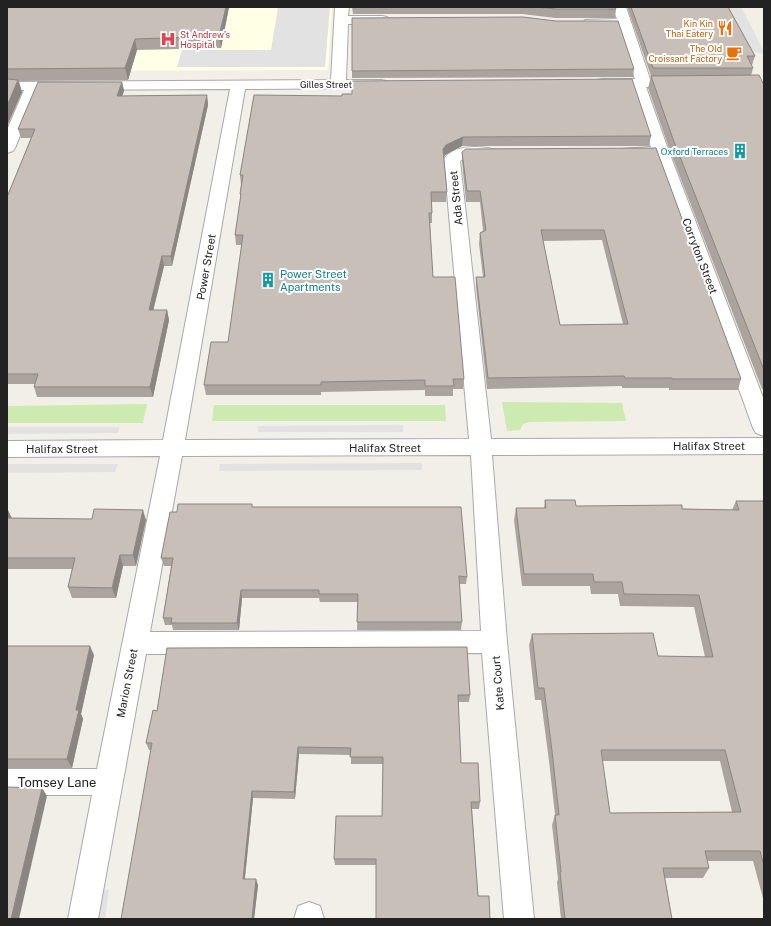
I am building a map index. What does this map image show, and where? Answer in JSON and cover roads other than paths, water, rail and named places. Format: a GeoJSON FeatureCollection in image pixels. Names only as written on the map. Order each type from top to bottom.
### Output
{"type":"FeatureCollection","features":[{"type":"Feature","properties":{"kind":"street","name":"Corryton Street"},"geometry":{"type":"LineString","coordinates":[[619,7],[661,152],[764,428]]}},
{"type":"Feature","properties":{"kind":"street"},"geometry":{"type":"LineString","coordinates":[[338,84],[341,14],[396,20]]}},
{"type":"Feature","properties":{"kind":"street"},"geometry":{"type":"LineString","coordinates":[[578,23],[623,23]]}},
{"type":"Feature","properties":{"kind":"street"},"geometry":{"type":"LineString","coordinates":[[590,83],[696,83]]}},
{"type":"Feature","properties":{"kind":"street","name":"Gilles Street"},"geometry":{"type":"LineString","coordinates":[[7,86],[393,84]]}},
{"type":"Feature","properties":{"kind":"street","name":"Power Street"},"geometry":{"type":"LineString","coordinates":[[174,449],[238,85]]}},
{"type":"Feature","properties":{"kind":"street"},"geometry":{"type":"LineString","coordinates":[[7,148],[34,86]]}},
{"type":"Feature","properties":{"kind":"street"},"geometry":{"type":"LineString","coordinates":[[613,152],[661,152]]}},
{"type":"Feature","properties":{"kind":"street","name":"Ada Street"},"geometry":{"type":"LineString","coordinates":[[481,447],[452,158],[462,153],[510,153]]}},
{"type":"Feature","properties":{"kind":"street","name":"Halifax Street"},"geometry":{"type":"LineString","coordinates":[[7,449],[764,446]]}},
{"type":"Feature","properties":{"kind":"street","name":"Kate Court"},"geometry":{"type":"LineString","coordinates":[[481,447],[494,642],[519,919]]}},
{"type":"Feature","properties":{"kind":"street","name":"Marion Street"},"geometry":{"type":"LineString","coordinates":[[83,919],[134,643],[174,449]]}},
{"type":"Feature","properties":{"kind":"street"},"geometry":{"type":"LineString","coordinates":[[134,643],[494,642]]}},
{"type":"Feature","properties":{"kind":"street","name":"Tomsey Lane"},"geometry":{"type":"LineString","coordinates":[[7,782],[108,782]]}},
{"type":"Feature","properties":{"kind":"place","name":"Kin Kin Thai Eatery"},"geometry":{"type":"Point","coordinates":[725,28]}},
{"type":"Feature","properties":{"kind":"place","name":"St Andrew’s Hospital"},"geometry":{"type":"Point","coordinates":[168,39]}},
{"type":"Feature","properties":{"kind":"place","name":"The Old Croissant Factory"},"geometry":{"type":"Point","coordinates":[734,53]}},
{"type":"Feature","properties":{"kind":"place","name":"Oxford Terraces"},"geometry":{"type":"Point","coordinates":[740,151]}},
{"type":"Feature","properties":{"kind":"place","name":"Power Street Apartments"},"geometry":{"type":"Point","coordinates":[268,280]}}]}
